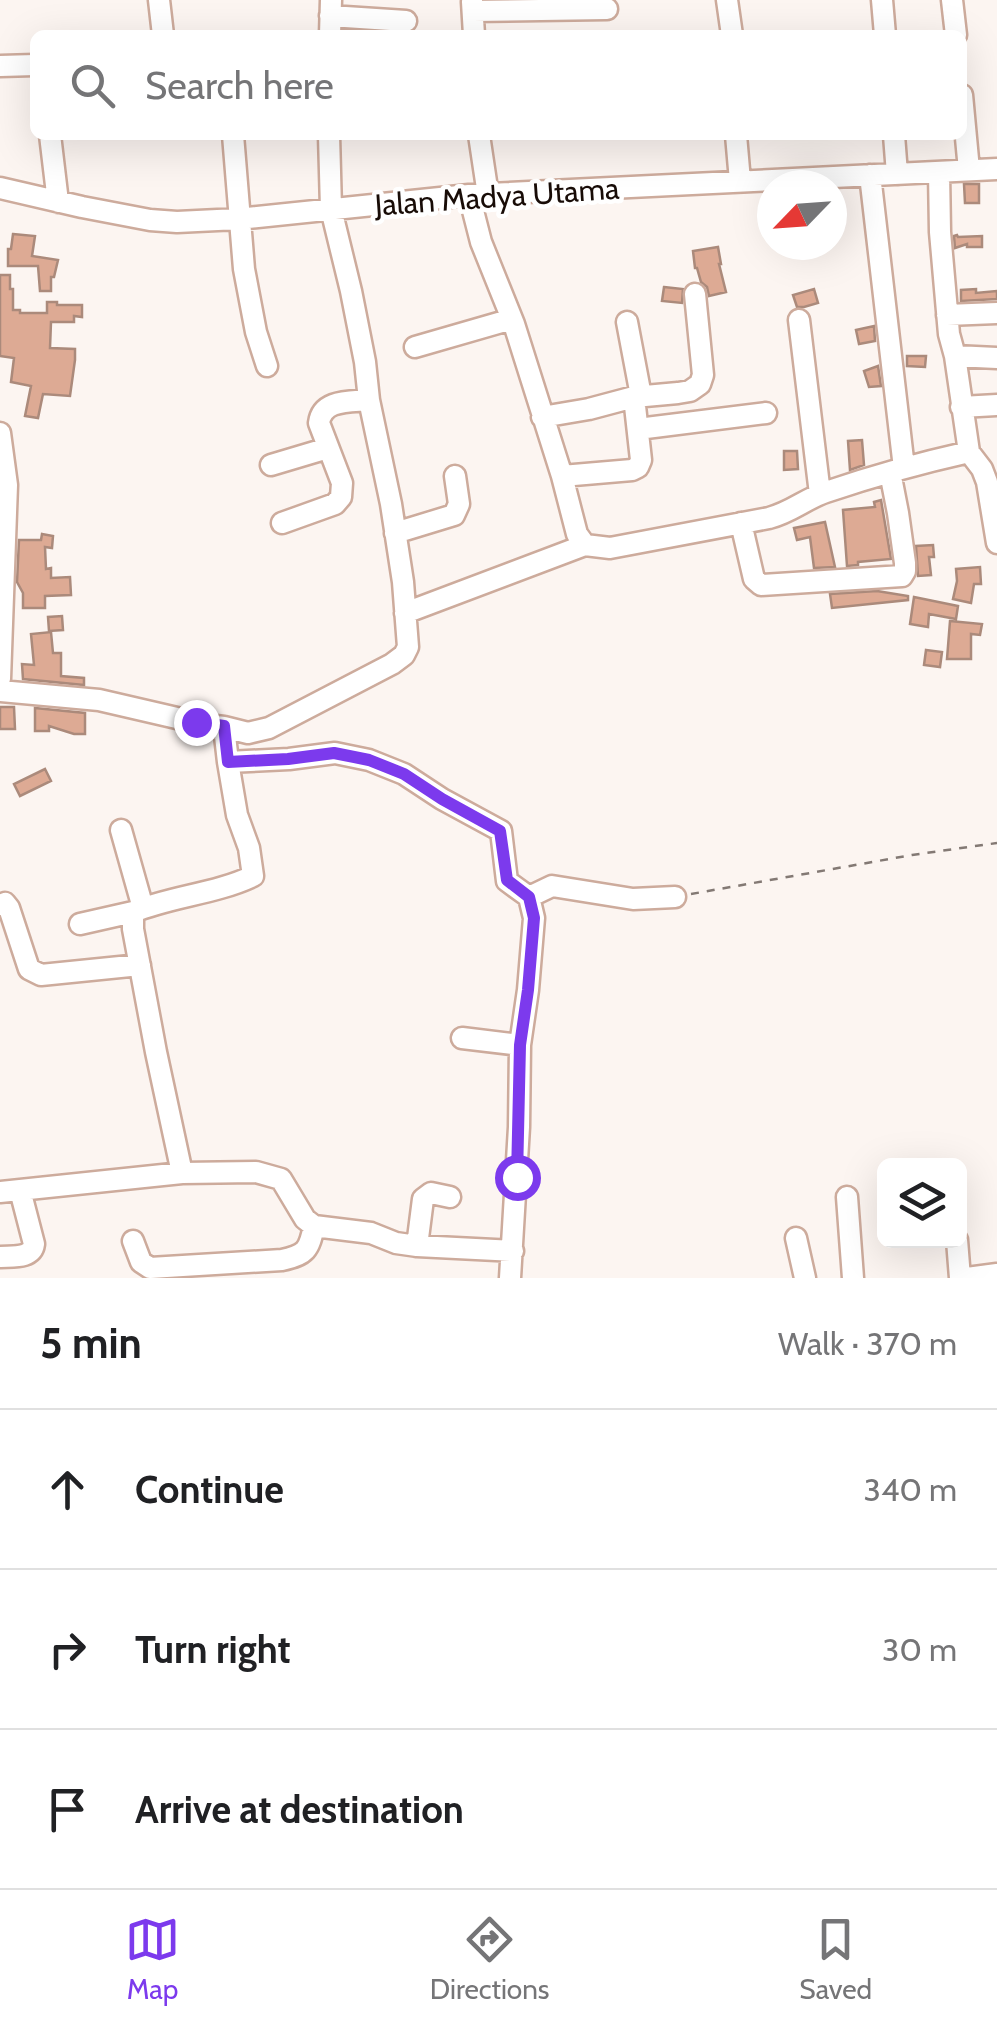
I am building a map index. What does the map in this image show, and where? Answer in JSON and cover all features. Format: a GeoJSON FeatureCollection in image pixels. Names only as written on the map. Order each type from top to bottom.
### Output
{"type":"FeatureCollection","features":[{"type":"Feature","properties":{"kind":"street"},"geometry":{"type":"LineString","coordinates":[[159,0],[162,30]]}},
{"type":"Feature","properties":{"kind":"street"},"geometry":{"type":"LineString","coordinates":[[727,0],[731,30]]}},
{"type":"Feature","properties":{"kind":"street"},"geometry":{"type":"LineString","coordinates":[[882,0],[885,30]]}},
{"type":"Feature","properties":{"kind":"street"},"geometry":{"type":"LineString","coordinates":[[952,0],[955,30]]}},
{"type":"Feature","properties":{"kind":"street"},"geometry":{"type":"LineString","coordinates":[[472,6],[607,10]]}},
{"type":"Feature","properties":{"kind":"street"},"geometry":{"type":"LineString","coordinates":[[330,17],[406,21]]}},
{"type":"Feature","properties":{"kind":"street"},"geometry":{"type":"LineString","coordinates":[[0,66],[30,64]]}},
{"type":"Feature","properties":{"kind":"street"},"geometry":{"type":"LineString","coordinates":[[51,140],[58,202]]}},
{"type":"Feature","properties":{"kind":"street"},"geometry":{"type":"LineString","coordinates":[[233,140],[244,270],[267,366]]}},
{"type":"Feature","properties":{"kind":"street"},"geometry":{"type":"LineString","coordinates":[[225,742],[270,728],[392,664],[407,652],[396,533],[351,292],[331,208],[329,140]]}},
{"type":"Feature","properties":{"kind":"street"},"geometry":{"type":"LineString","coordinates":[[479,140],[482,242],[512,319],[585,546]]}},
{"type":"Feature","properties":{"kind":"street"},"geometry":{"type":"LineString","coordinates":[[736,140],[740,181]]}},
{"type":"Feature","properties":{"kind":"street"},"geometry":{"type":"LineString","coordinates":[[894,140],[897,174]]}},
{"type":"Feature","properties":{"kind":"street"},"geometry":{"type":"LineString","coordinates":[[966,140],[969,170]]}},
{"type":"Feature","properties":{"kind":"street","name":"Jalan Madya Utama"},"geometry":{"type":"LineString","coordinates":[[0,188],[150,220],[177,222],[478,195],[997,169]]}},
{"type":"Feature","properties":{"kind":"street"},"geometry":{"type":"LineString","coordinates":[[939,172],[947,314],[969,452],[987,482],[997,543]]}},
{"type":"Feature","properties":{"kind":"street"},"geometry":{"type":"LineString","coordinates":[[742,523],[754,579],[761,584],[902,576],[905,571],[870,175]]}},
{"type":"Feature","properties":{"kind":"street"},"geometry":{"type":"LineString","coordinates":[[542,417],[638,397],[678,393],[700,384],[703,375],[695,294]]}},
{"type":"Feature","properties":{"kind":"street"},"geometry":{"type":"LineString","coordinates":[[947,314],[997,313]]}},
{"type":"Feature","properties":{"kind":"street"},"geometry":{"type":"LineString","coordinates":[[415,346],[512,319]]}},
{"type":"Feature","properties":{"kind":"street"},"geometry":{"type":"LineString","coordinates":[[799,320],[820,494]]}},
{"type":"Feature","properties":{"kind":"street"},"geometry":{"type":"LineString","coordinates":[[562,476],[632,470],[641,460],[638,397],[627,322]]}},
{"type":"Feature","properties":{"kind":"street"},"geometry":{"type":"LineString","coordinates":[[955,356],[997,358]]}},
{"type":"Feature","properties":{"kind":"street"},"geometry":{"type":"LineString","coordinates":[[282,523],[335,504],[341,497],[342,484],[319,423],[322,410],[328,405],[370,400]]}},
{"type":"Feature","properties":{"kind":"street"},"geometry":{"type":"LineString","coordinates":[[962,407],[997,406]]}},
{"type":"Feature","properties":{"kind":"street"},"geometry":{"type":"LineString","coordinates":[[638,429],[766,412]]}},
{"type":"Feature","properties":{"kind":"street"},"geometry":{"type":"LineString","coordinates":[[0,433],[7,485],[0,679]]}},
{"type":"Feature","properties":{"kind":"street"},"geometry":{"type":"LineString","coordinates":[[271,465],[328,448]]}},
{"type":"Feature","properties":{"kind":"street"},"geometry":{"type":"LineString","coordinates":[[405,613],[585,546],[610,548],[787,513],[820,494],[969,452]]}},
{"type":"Feature","properties":{"kind":"street"},"geometry":{"type":"LineString","coordinates":[[396,533],[454,514],[459,504],[455,476]]}},
{"type":"Feature","properties":{"kind":"street"},"geometry":{"type":"LineString","coordinates":[[0,691],[99,700],[207,725],[225,742],[288,759],[334,753],[369,760],[404,774],[500,831],[507,880],[529,897],[534,918],[520,1045],[520,1127],[510,1278]]}},
{"type":"Feature","properties":{"kind":"street"},"geometry":{"type":"LineString","coordinates":[[80,924],[217,890],[253,876],[249,848],[237,816],[225,742]]}},
{"type":"Feature","properties":{"kind":"street"},"geometry":{"type":"LineString","coordinates":[[121,830],[138,910],[133,929],[182,1173]]}},
{"type":"Feature","properties":{"kind":"street"},"geometry":{"type":"LineString","coordinates":[[529,897],[552,886],[633,899],[675,897]]}},
{"type":"Feature","properties":{"kind":"street"},"geometry":{"type":"LineString","coordinates":[[0,905],[4,903],[9,908],[29,969],[41,975],[140,966]]}},
{"type":"Feature","properties":{"kind":"street"},"geometry":{"type":"LineString","coordinates":[[462,1038],[520,1045]]}},
{"type":"Feature","properties":{"kind":"street"},"geometry":{"type":"LineString","coordinates":[[0,1257],[30,1254],[34,1244],[10,1191],[182,1173],[256,1172],[277,1176],[314,1226],[371,1233],[417,1246],[512,1251]]}},
{"type":"Feature","properties":{"kind":"street"},"geometry":{"type":"LineString","coordinates":[[417,1246],[423,1199],[430,1193],[450,1197]]}},
{"type":"Feature","properties":{"kind":"street"},"geometry":{"type":"LineString","coordinates":[[846,1197],[854,1278]]}},
{"type":"Feature","properties":{"kind":"street"},"geometry":{"type":"LineString","coordinates":[[134,1241],[140,1262],[150,1268],[282,1260],[301,1256],[310,1245],[314,1226]]}},
{"type":"Feature","properties":{"kind":"street"},"geometry":{"type":"LineString","coordinates":[[796,1238],[804,1278]]}},
{"type":"Feature","properties":{"kind":"street"},"geometry":{"type":"LineString","coordinates":[[958,1248],[964,1278],[997,1274]]}},
{"type":"Feature","properties":{"kind":"path"},"geometry":{"type":"LineString","coordinates":[[675,897],[912,854],[997,843]]}},
{"type":"Feature","properties":{"kind":"building"},"geometry":{"type":"Polygon","coordinates":[[[964,184],[979,184],[979,203],[965,203],[964,184]]]}},
{"type":"Feature","properties":{"kind":"building"},"geometry":{"type":"Polygon","coordinates":[[[13,234],[35,236],[32,256],[58,260],[51,277],[51,291],[40,291],[38,266],[8,266],[13,234]]]}},
{"type":"Feature","properties":{"kind":"building"},"geometry":{"type":"Polygon","coordinates":[[[957,235],[982,236],[982,247],[967,244],[955,248],[957,235]]]}},
{"type":"Feature","properties":{"kind":"building"},"geometry":{"type":"Polygon","coordinates":[[[718,247],[726,292],[709,296],[695,268],[693,251],[718,247]]]}},
{"type":"Feature","properties":{"kind":"building"},"geometry":{"type":"Polygon","coordinates":[[[0,275],[10,275],[13,310],[20,313],[47,313],[47,302],[82,305],[82,317],[74,316],[74,322],[51,322],[50,348],[75,349],[75,360],[70,396],[43,394],[38,418],[25,416],[31,386],[11,382],[14,358],[0,356],[0,275]]]}},
{"type":"Feature","properties":{"kind":"building"},"geometry":{"type":"Polygon","coordinates":[[[664,287],[683,289],[682,303],[662,301],[664,287]]]}},
{"type":"Feature","properties":{"kind":"building"},"geometry":{"type":"Polygon","coordinates":[[[814,289],[818,303],[797,307],[793,295],[814,289]]]}},
{"type":"Feature","properties":{"kind":"building"},"geometry":{"type":"Polygon","coordinates":[[[976,289],[976,293],[997,291],[997,299],[961,301],[961,290],[976,289]]]}},
{"type":"Feature","properties":{"kind":"building"},"geometry":{"type":"Polygon","coordinates":[[[874,326],[875,341],[859,344],[856,330],[874,326]]]}},
{"type":"Feature","properties":{"kind":"building"},"geometry":{"type":"Polygon","coordinates":[[[907,356],[926,356],[925,367],[907,366],[907,356]]]}},
{"type":"Feature","properties":{"kind":"building"},"geometry":{"type":"Polygon","coordinates":[[[878,366],[881,386],[869,387],[864,371],[878,366]]]}},
{"type":"Feature","properties":{"kind":"building"},"geometry":{"type":"Polygon","coordinates":[[[862,440],[864,465],[850,470],[848,441],[862,440]]]}},
{"type":"Feature","properties":{"kind":"building"},"geometry":{"type":"Polygon","coordinates":[[[784,451],[797,451],[798,469],[784,470],[784,451]]]}},
{"type":"Feature","properties":{"kind":"building"},"geometry":{"type":"Polygon","coordinates":[[[881,500],[891,559],[847,566],[843,510],[875,507],[874,502],[881,500]]]}},
{"type":"Feature","properties":{"kind":"building"},"geometry":{"type":"Polygon","coordinates":[[[825,522],[835,567],[814,568],[810,537],[797,540],[794,528],[825,522]]]}},
{"type":"Feature","properties":{"kind":"building"},"geometry":{"type":"Polygon","coordinates":[[[42,534],[53,536],[52,548],[45,547],[46,569],[51,568],[51,578],[70,577],[71,595],[45,596],[45,608],[23,608],[23,593],[17,582],[19,540],[41,540],[42,534]]]}},
{"type":"Feature","properties":{"kind":"building"},"geometry":{"type":"Polygon","coordinates":[[[933,545],[934,557],[929,557],[931,575],[918,576],[916,546],[933,545]]]}},
{"type":"Feature","properties":{"kind":"building"},"geometry":{"type":"Polygon","coordinates":[[[980,567],[981,584],[974,584],[971,603],[953,599],[956,569],[980,567]]]}},
{"type":"Feature","properties":{"kind":"building"},"geometry":{"type":"Polygon","coordinates":[[[877,591],[908,596],[908,600],[832,608],[830,594],[877,591]]]}},
{"type":"Feature","properties":{"kind":"building"},"geometry":{"type":"Polygon","coordinates":[[[914,597],[958,606],[956,619],[929,614],[928,627],[910,624],[914,597]]]}},
{"type":"Feature","properties":{"kind":"building"},"geometry":{"type":"Polygon","coordinates":[[[62,616],[63,630],[49,631],[48,617],[62,616]]]}},
{"type":"Feature","properties":{"kind":"building"},"geometry":{"type":"Polygon","coordinates":[[[950,621],[982,624],[980,635],[971,634],[971,659],[947,659],[950,621]]]}},
{"type":"Feature","properties":{"kind":"building"},"geometry":{"type":"Polygon","coordinates":[[[51,632],[53,653],[61,653],[61,676],[84,678],[84,685],[23,679],[22,664],[34,665],[31,634],[51,632]]]}},
{"type":"Feature","properties":{"kind":"building"},"geometry":{"type":"Polygon","coordinates":[[[926,650],[942,652],[940,667],[924,665],[926,650]]]}},
{"type":"Feature","properties":{"kind":"building"},"geometry":{"type":"Polygon","coordinates":[[[0,707],[14,707],[15,729],[0,729],[0,707]]]}},
{"type":"Feature","properties":{"kind":"building"},"geometry":{"type":"Polygon","coordinates":[[[35,708],[85,713],[85,734],[49,726],[49,731],[35,731],[35,708]]]}},
{"type":"Feature","properties":{"kind":"building"},"geometry":{"type":"Polygon","coordinates":[[[45,769],[51,781],[20,796],[14,784],[45,769]]]}},
{"type":"Feature","properties":{"kind":"route"},"geometry":{"type":"LineString","coordinates":[[196,722],[224,726],[228,762],[334,753],[369,760],[404,774],[500,831],[505,875],[529,897],[534,918],[518,1074],[517,1177]]}}]}
